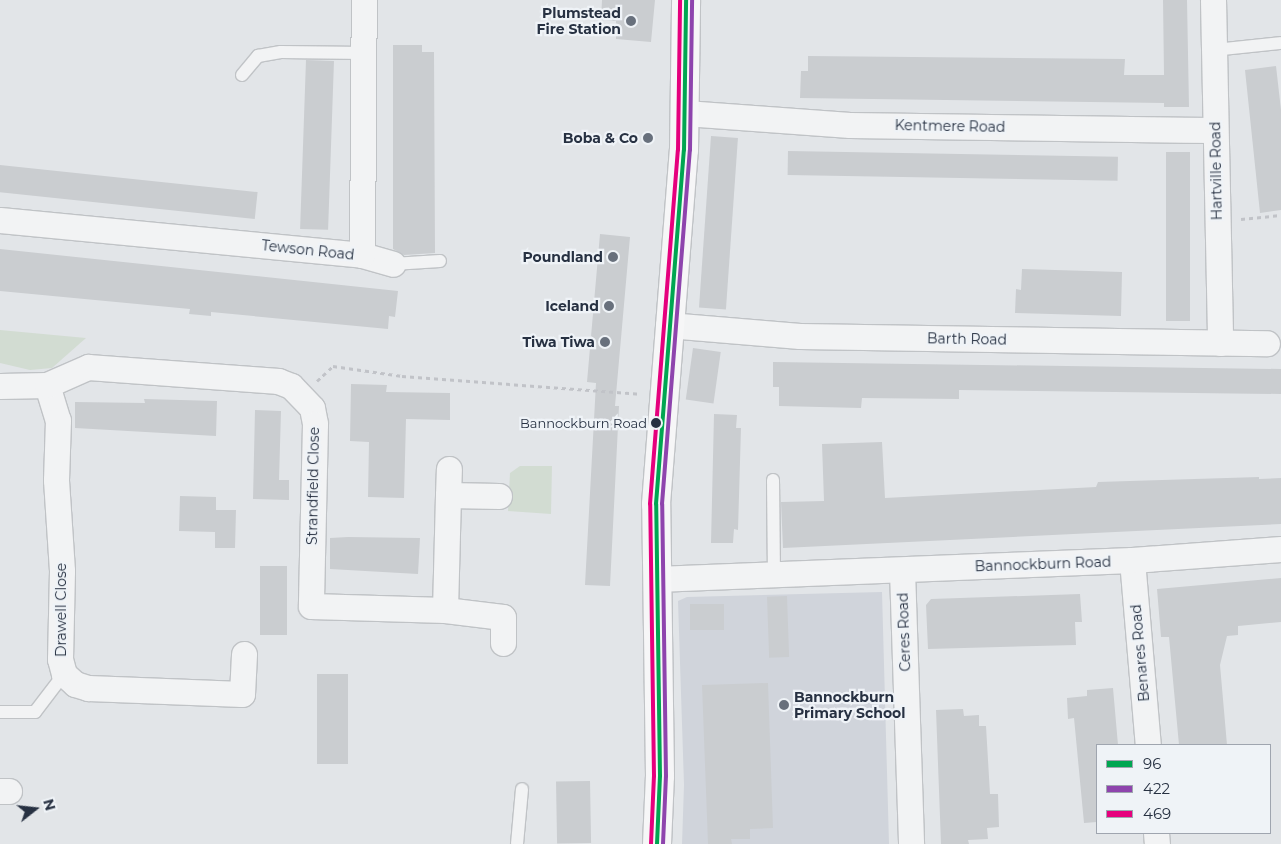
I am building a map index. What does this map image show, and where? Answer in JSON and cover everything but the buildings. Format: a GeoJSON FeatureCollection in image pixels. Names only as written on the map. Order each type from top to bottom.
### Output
{"type":"FeatureCollection","features":[{"type":"Feature","properties":{"kind":"main road"},"geometry":{"type":"LineString","coordinates":[[657,844],[660,776],[656,504],[662,396],[685,113],[686,0]]}},
{"type":"Feature","properties":{"kind":"street","name":"Tewson Road"},"geometry":{"type":"LineString","coordinates":[[0,220],[362,255],[364,0]]}},
{"type":"Feature","properties":{"kind":"street","name":"Hartville Road"},"geometry":{"type":"LineString","coordinates":[[1213,0],[1220,343]]}},
{"type":"Feature","properties":{"kind":"street","name":"Kentmere Road"},"geometry":{"type":"LineString","coordinates":[[685,113],[850,125],[1215,130]]}},
{"type":"Feature","properties":{"kind":"street"},"geometry":{"type":"LineString","coordinates":[[362,255],[393,264]]}},
{"type":"Feature","properties":{"kind":"street","name":"Barth Road"},"geometry":{"type":"LineString","coordinates":[[668,325],[800,336],[1267,343]]}},
{"type":"Feature","properties":{"kind":"street"},"geometry":{"type":"LineString","coordinates":[[0,386],[47,385],[88,367],[278,382],[302,394]]}},
{"type":"Feature","properties":{"kind":"street","name":"Drawell Close"},"geometry":{"type":"LineString","coordinates":[[47,385],[58,420],[56,480],[62,572],[60,660],[64,674],[75,684],[88,688],[242,694],[244,654]]}},
{"type":"Feature","properties":{"kind":"street","name":"Strandfield Close"},"geometry":{"type":"LineString","coordinates":[[302,394],[312,408],[315,424],[311,606],[445,610],[503,617],[503,642]]}},
{"type":"Feature","properties":{"kind":"street"},"geometry":{"type":"LineString","coordinates":[[445,610],[449,470]]}},
{"type":"Feature","properties":{"kind":"street"},"geometry":{"type":"LineString","coordinates":[[448,495],[499,496]]}},
{"type":"Feature","properties":{"kind":"street","name":"Bannockburn Road"},"geometry":{"type":"LineString","coordinates":[[656,580],[1132,560],[1281,549]]}},
{"type":"Feature","properties":{"kind":"street","name":"Benares Road"},"geometry":{"type":"LineString","coordinates":[[1132,560],[1148,744]]}},
{"type":"Feature","properties":{"kind":"street","name":"Ceres Road"},"geometry":{"type":"LineString","coordinates":[[902,570],[911,844]]}},
{"type":"Feature","properties":{"kind":"lane"},"geometry":{"type":"LineString","coordinates":[[1214,50],[1281,43]]}},
{"type":"Feature","properties":{"kind":"lane"},"geometry":{"type":"LineString","coordinates":[[242,75],[258,56],[281,52],[364,53]]}},
{"type":"Feature","properties":{"kind":"lane"},"geometry":{"type":"LineString","coordinates":[[393,264],[440,261]]}},
{"type":"Feature","properties":{"kind":"lane"},"geometry":{"type":"LineString","coordinates":[[773,480],[774,575]]}},
{"type":"Feature","properties":{"kind":"lane"},"geometry":{"type":"LineString","coordinates":[[0,712],[35,712],[64,674]]}},
{"type":"Feature","properties":{"kind":"lane"},"geometry":{"type":"LineString","coordinates":[[517,844],[522,789]]}},
{"type":"Feature","properties":{"kind":"path"},"geometry":{"type":"LineString","coordinates":[[1218,221],[1281,215]]}},
{"type":"Feature","properties":{"kind":"path"},"geometry":{"type":"LineString","coordinates":[[302,394],[333,366],[402,376],[662,396]]}},
{"type":"Feature","properties":{"kind":"shaded area"},"geometry":{"type":"Polygon","coordinates":[[[0,330],[86,338],[52,368],[30,370],[0,363],[0,330]]]}},
{"type":"Feature","properties":{"kind":"shaded area"},"geometry":{"type":"Polygon","coordinates":[[[520,466],[552,466],[551,514],[508,511],[510,473],[520,466]]]}},
{"type":"Feature","properties":{"kind":"shaded area","name":"Bannockburn Primary School"},"geometry":{"type":"Polygon","coordinates":[[[882,592],[889,844],[682,844],[684,785],[678,601],[687,597],[882,592]]]}},
{"type":"Feature","properties":{"kind":"transit line","name":"469"},"geometry":{"type":"LineString","coordinates":[[651,844],[654,776],[650,504],[678,150],[680,0]]}},
{"type":"Feature","properties":{"kind":"transit line","name":"96"},"geometry":{"type":"LineString","coordinates":[[657,844],[660,776],[656,504],[684,150],[686,0]]}},
{"type":"Feature","properties":{"kind":"transit line","name":"422"},"geometry":{"type":"LineString","coordinates":[[663,844],[666,776],[662,504],[690,150],[692,0]]}},
{"type":"Feature","properties":{"kind":"place","name":"Plumstead Fire Station"},"geometry":{"type":"Point","coordinates":[631,21]}},
{"type":"Feature","properties":{"kind":"place","name":"Boba & Co"},"geometry":{"type":"Point","coordinates":[648,138]}},
{"type":"Feature","properties":{"kind":"place","name":"Poundland"},"geometry":{"type":"Point","coordinates":[613,257]}},
{"type":"Feature","properties":{"kind":"place","name":"Iceland"},"geometry":{"type":"Point","coordinates":[609,306]}},
{"type":"Feature","properties":{"kind":"place","name":"Tiwa Tiwa"},"geometry":{"type":"Point","coordinates":[605,342]}},
{"type":"Feature","properties":{"kind":"place","name":"Bannockburn Road"},"geometry":{"type":"Point","coordinates":[656,423]}},
{"type":"Feature","properties":{"kind":"place","name":"Bannockburn Primary School"},"geometry":{"type":"Point","coordinates":[784,705]}}]}
